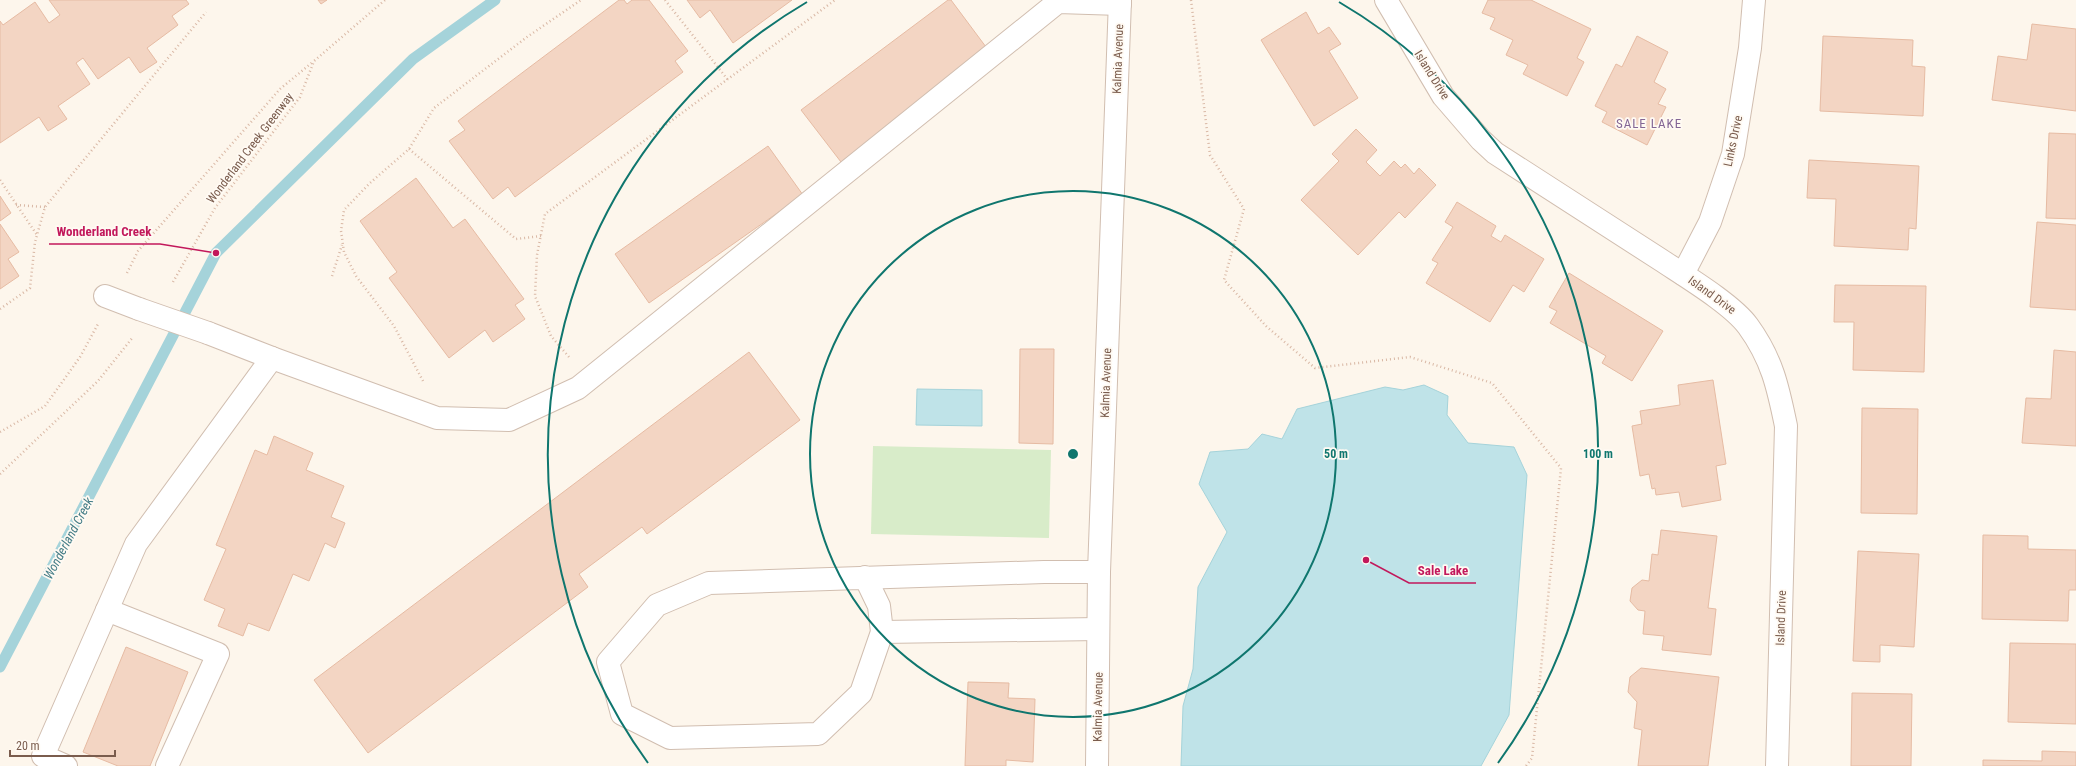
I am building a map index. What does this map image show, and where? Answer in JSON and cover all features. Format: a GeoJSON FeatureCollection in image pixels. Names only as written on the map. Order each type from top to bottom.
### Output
{"type":"FeatureCollection","features":[{"type":"Feature","properties":{"kind":"street","name":"Island Drive"},"geometry":{"type":"LineString","coordinates":[[1386,0],[1443,96],[1481,140],[1496,153],[1683,274],[1738,314],[1748,326],[1775,376],[1786,426],[1777,766]]}},
{"type":"Feature","properties":{"kind":"street","name":"Links Drive"},"geometry":{"type":"LineString","coordinates":[[1683,274],[1710,222],[1733,154],[1750,48],[1754,0]]}},
{"type":"Feature","properties":{"kind":"street"},"geometry":{"type":"LineString","coordinates":[[109,297],[437,418],[509,420],[578,388],[1058,2],[1120,2]]}},
{"type":"Feature","properties":{"kind":"street","name":"Kalmia Avenue"},"geometry":{"type":"LineString","coordinates":[[1097,766],[1099,572],[1120,2]]}},
{"type":"Feature","properties":{"kind":"street"},"geometry":{"type":"LineString","coordinates":[[66,766],[43,756],[136,544],[272,358]]}},
{"type":"Feature","properties":{"kind":"street"},"geometry":{"type":"LineString","coordinates":[[864,577],[879,606],[882,632],[861,693],[818,734],[670,738],[622,714],[608,662],[657,605],[709,583],[864,577],[1099,572]]}},
{"type":"Feature","properties":{"kind":"street"},"geometry":{"type":"LineString","coordinates":[[107,610],[218,654],[167,766]]}},
{"type":"Feature","properties":{"kind":"street"},"geometry":{"type":"LineString","coordinates":[[882,632],[1098,629]]}},
{"type":"Feature","properties":{"kind":"path","name":"Wonderland Creek Greenway"},"geometry":{"type":"LineString","coordinates":[[173,282],[215,208],[300,96],[314,61],[385,0]]}},
{"type":"Feature","properties":{"kind":"path"},"geometry":{"type":"LineString","coordinates":[[429,385],[424,382],[394,326],[356,276],[344,252],[341,231],[344,210],[370,183],[409,149],[434,108],[527,37],[580,0]]}},
{"type":"Feature","properties":{"kind":"path"},"geometry":{"type":"LineString","coordinates":[[665,0],[728,80]]}},
{"type":"Feature","properties":{"kind":"path"},"geometry":{"type":"LineString","coordinates":[[571,360],[551,336],[535,296],[537,256],[545,214],[728,80],[834,0]]}},
{"type":"Feature","properties":{"kind":"path"},"geometry":{"type":"LineString","coordinates":[[1191,0],[1210,155],[1244,209],[1224,280],[1266,326],[1315,368],[1410,357],[1492,383],[1562,468],[1532,758],[1526,766]]}},
{"type":"Feature","properties":{"kind":"path"},"geometry":{"type":"LineString","coordinates":[[0,309],[30,288],[37,236],[45,207],[206,12]]}},
{"type":"Feature","properties":{"kind":"path"},"geometry":{"type":"LineString","coordinates":[[0,432],[45,406],[80,357],[109,297],[138,251],[280,89],[314,61]]}},
{"type":"Feature","properties":{"kind":"path"},"geometry":{"type":"LineString","coordinates":[[409,149],[516,240],[541,236]]}},
{"type":"Feature","properties":{"kind":"path"},"geometry":{"type":"LineString","coordinates":[[0,180],[37,236]]}},
{"type":"Feature","properties":{"kind":"path"},"geometry":{"type":"LineString","coordinates":[[16,204],[45,207]]}},
{"type":"Feature","properties":{"kind":"path"},"geometry":{"type":"LineString","coordinates":[[332,276],[342,242]]}},
{"type":"Feature","properties":{"kind":"path"},"geometry":{"type":"LineString","coordinates":[[0,474],[98,381],[138,331]]}},
{"type":"Feature","properties":{"kind":"green space"},"geometry":{"type":"Polygon","coordinates":[[[873,446],[1051,450],[1049,538],[871,534],[873,446]]]}},
{"type":"Feature","properties":{"kind":"water"},"geometry":{"type":"Polygon","coordinates":[[[1424,385],[1448,396],[1447,415],[1468,443],[1514,447],[1527,475],[1509,715],[1481,766],[1181,766],[1183,706],[1193,669],[1198,587],[1227,532],[1199,484],[1210,452],[1248,449],[1262,434],[1282,439],[1297,409],[1385,387],[1403,390],[1424,385]]]}},
{"type":"Feature","properties":{"kind":"water"},"geometry":{"type":"Polygon","coordinates":[[[917,389],[982,390],[982,426],[916,425],[917,389]]]}},
{"type":"Feature","properties":{"kind":"building"},"geometry":{"type":"Polygon","coordinates":[[[49,0],[186,0],[189,4],[172,16],[178,25],[147,48],[157,62],[140,73],[129,57],[98,79],[83,58],[76,63],[90,84],[58,106],[67,119],[48,131],[39,117],[0,143],[0,21],[3,25],[35,2],[49,23],[60,15],[49,0]]]}},
{"type":"Feature","properties":{"kind":"building"},"geometry":{"type":"Polygon","coordinates":[[[318,0],[327,0],[321,4],[318,0]]]}},
{"type":"Feature","properties":{"kind":"building"},"geometry":{"type":"Polygon","coordinates":[[[619,0],[624,0],[627,4],[632,0],[649,0],[688,51],[675,61],[683,72],[515,197],[508,187],[493,199],[449,141],[465,130],[458,121],[619,0]]]}},
{"type":"Feature","properties":{"kind":"building"},"geometry":{"type":"Polygon","coordinates":[[[687,0],[792,0],[733,43],[710,10],[700,18],[687,0]]]}},
{"type":"Feature","properties":{"kind":"building"},"geometry":{"type":"Polygon","coordinates":[[[948,0],[951,0],[989,51],[841,162],[801,110],[948,0]]]}},
{"type":"Feature","properties":{"kind":"building"},"geometry":{"type":"Polygon","coordinates":[[[1488,0],[1531,0],[1591,29],[1577,58],[1584,62],[1567,96],[1523,74],[1528,65],[1506,55],[1513,40],[1490,29],[1495,18],[1482,13],[1488,0]]]}},
{"type":"Feature","properties":{"kind":"building"},"geometry":{"type":"Polygon","coordinates":[[[1306,12],[1318,34],[1329,27],[1341,44],[1329,51],[1358,98],[1314,126],[1261,40],[1306,12]]]}},
{"type":"Feature","properties":{"kind":"building"},"geometry":{"type":"Polygon","coordinates":[[[2032,24],[2076,29],[2076,111],[1992,100],[1998,56],[2027,60],[2032,24]]]}},
{"type":"Feature","properties":{"kind":"building"},"geometry":{"type":"Polygon","coordinates":[[[1637,36],[1668,52],[1654,82],[1666,89],[1658,104],[1666,107],[1647,145],[1602,122],[1607,112],[1595,106],[1616,64],[1622,67],[1637,36]]]}},
{"type":"Feature","properties":{"kind":"building"},"geometry":{"type":"Polygon","coordinates":[[[1823,36],[1913,40],[1912,66],[1925,67],[1923,116],[1820,111],[1823,36]]]}},
{"type":"Feature","properties":{"kind":"building"},"geometry":{"type":"Polygon","coordinates":[[[1356,129],[1377,150],[1366,162],[1380,176],[1394,161],[1401,168],[1405,164],[1414,174],[1419,168],[1436,185],[1405,218],[1399,212],[1358,255],[1301,200],[1339,161],[1332,154],[1356,129]]]}},
{"type":"Feature","properties":{"kind":"building"},"geometry":{"type":"Polygon","coordinates":[[[2049,133],[2076,134],[2076,219],[2046,218],[2049,133]]]}},
{"type":"Feature","properties":{"kind":"building"},"geometry":{"type":"Polygon","coordinates":[[[768,146],[803,195],[649,303],[615,254],[768,146]]]}},
{"type":"Feature","properties":{"kind":"building"},"geometry":{"type":"Polygon","coordinates":[[[1809,160],[1919,166],[1916,229],[1909,228],[1908,250],[1834,246],[1836,199],[1807,198],[1809,160]]]}},
{"type":"Feature","properties":{"kind":"building"},"geometry":{"type":"Polygon","coordinates":[[[416,178],[453,228],[465,219],[524,299],[515,305],[525,319],[493,342],[485,330],[449,358],[389,278],[397,272],[360,221],[416,178]]]}},
{"type":"Feature","properties":{"kind":"building"},"geometry":{"type":"Polygon","coordinates":[[[0,196],[11,213],[0,221],[0,196]]]}},
{"type":"Feature","properties":{"kind":"building"},"geometry":{"type":"Polygon","coordinates":[[[1457,202],[1496,226],[1491,236],[1501,242],[1505,235],[1544,259],[1524,292],[1513,285],[1490,322],[1426,283],[1438,263],[1432,260],[1453,227],[1445,222],[1457,202]]]}},
{"type":"Feature","properties":{"kind":"building"},"geometry":{"type":"Polygon","coordinates":[[[2037,222],[2076,225],[2076,310],[2030,307],[2037,222]]]}},
{"type":"Feature","properties":{"kind":"building"},"geometry":{"type":"Polygon","coordinates":[[[0,224],[19,252],[8,259],[19,276],[0,289],[0,224]]]}},
{"type":"Feature","properties":{"kind":"building"},"geometry":{"type":"Polygon","coordinates":[[[1569,273],[1663,331],[1632,381],[1602,363],[1606,356],[1550,323],[1557,311],[1549,307],[1569,273]]]}},
{"type":"Feature","properties":{"kind":"building"},"geometry":{"type":"Polygon","coordinates":[[[1835,285],[1926,286],[1924,372],[1853,370],[1854,322],[1834,322],[1835,285]]]}},
{"type":"Feature","properties":{"kind":"building"},"geometry":{"type":"Polygon","coordinates":[[[1020,349],[1054,349],[1053,444],[1019,443],[1020,349]]]}},
{"type":"Feature","properties":{"kind":"building"},"geometry":{"type":"Polygon","coordinates":[[[2054,350],[2076,352],[2076,446],[2022,443],[2026,398],[2051,399],[2054,350]]]}},
{"type":"Feature","properties":{"kind":"building"},"geometry":{"type":"Polygon","coordinates":[[[749,352],[800,420],[647,534],[642,527],[579,574],[588,587],[368,753],[314,680],[749,352]]]}},
{"type":"Feature","properties":{"kind":"building"},"geometry":{"type":"Polygon","coordinates":[[[1713,380],[1726,464],[1716,466],[1721,500],[1682,507],[1679,492],[1656,495],[1655,488],[1652,489],[1649,474],[1640,476],[1632,426],[1642,424],[1640,411],[1680,405],[1678,385],[1713,380]]]}},
{"type":"Feature","properties":{"kind":"building"},"geometry":{"type":"Polygon","coordinates":[[[1862,408],[1918,409],[1917,514],[1861,513],[1862,408]]]}},
{"type":"Feature","properties":{"kind":"building"},"geometry":{"type":"Polygon","coordinates":[[[274,436],[313,453],[306,470],[344,486],[331,517],[345,523],[335,548],[325,543],[309,581],[293,574],[269,631],[248,623],[243,636],[218,626],[225,609],[204,600],[226,549],[216,545],[255,450],[267,455],[274,436]]]}},
{"type":"Feature","properties":{"kind":"building"},"geometry":{"type":"Polygon","coordinates":[[[1661,530],[1717,536],[1708,608],[1716,609],[1711,655],[1662,650],[1664,636],[1643,634],[1645,611],[1638,610],[1630,601],[1632,588],[1642,580],[1649,581],[1652,554],[1658,555],[1661,530]]]}},
{"type":"Feature","properties":{"kind":"building"},"geometry":{"type":"Polygon","coordinates":[[[1983,535],[2028,536],[2028,549],[2076,550],[2076,590],[2069,590],[2068,621],[1982,619],[1983,535]]]}},
{"type":"Feature","properties":{"kind":"building"},"geometry":{"type":"Polygon","coordinates":[[[1858,551],[1919,554],[1914,647],[1880,645],[1880,662],[1853,661],[1858,551]]]}},
{"type":"Feature","properties":{"kind":"building"},"geometry":{"type":"Polygon","coordinates":[[[2010,643],[2076,644],[2076,724],[2008,722],[2010,643]]]}},
{"type":"Feature","properties":{"kind":"building"},"geometry":{"type":"Polygon","coordinates":[[[126,647],[188,672],[150,766],[118,766],[83,752],[126,647]]]}},
{"type":"Feature","properties":{"kind":"building"},"geometry":{"type":"Polygon","coordinates":[[[1641,668],[1719,677],[1708,766],[1638,766],[1642,730],[1634,728],[1637,702],[1628,692],[1630,677],[1641,668]]]}},
{"type":"Feature","properties":{"kind":"building"},"geometry":{"type":"Polygon","coordinates":[[[968,682],[1009,683],[1008,698],[1035,699],[1033,762],[1006,760],[1006,766],[965,766],[968,682]]]}},
{"type":"Feature","properties":{"kind":"building"},"geometry":{"type":"Polygon","coordinates":[[[1852,693],[1912,694],[1911,766],[1851,766],[1852,693]]]}},
{"type":"Feature","properties":{"kind":"building"},"geometry":{"type":"Polygon","coordinates":[[[2042,751],[2076,752],[2076,766],[1983,766],[1983,760],[2042,761],[2042,751]]]}},
{"type":"Feature","properties":{"kind":"waterway","name":"Wonderland Creek"},"geometry":{"type":"LineString","coordinates":[[0,667],[216,253],[413,59],[495,0]]}},
{"type":"Feature","properties":{"kind":"place","name":"Wonderland Creek"},"geometry":{"type":"Point","coordinates":[216,253]}},
{"type":"Feature","properties":{"kind":"place","name":"Sale Lake"},"geometry":{"type":"Point","coordinates":[1366,560]}},
{"type":"Feature","properties":{"kind":"district","name":"SALE LAKE"},"geometry":{"type":"Point","coordinates":[1649,123]}}]}
